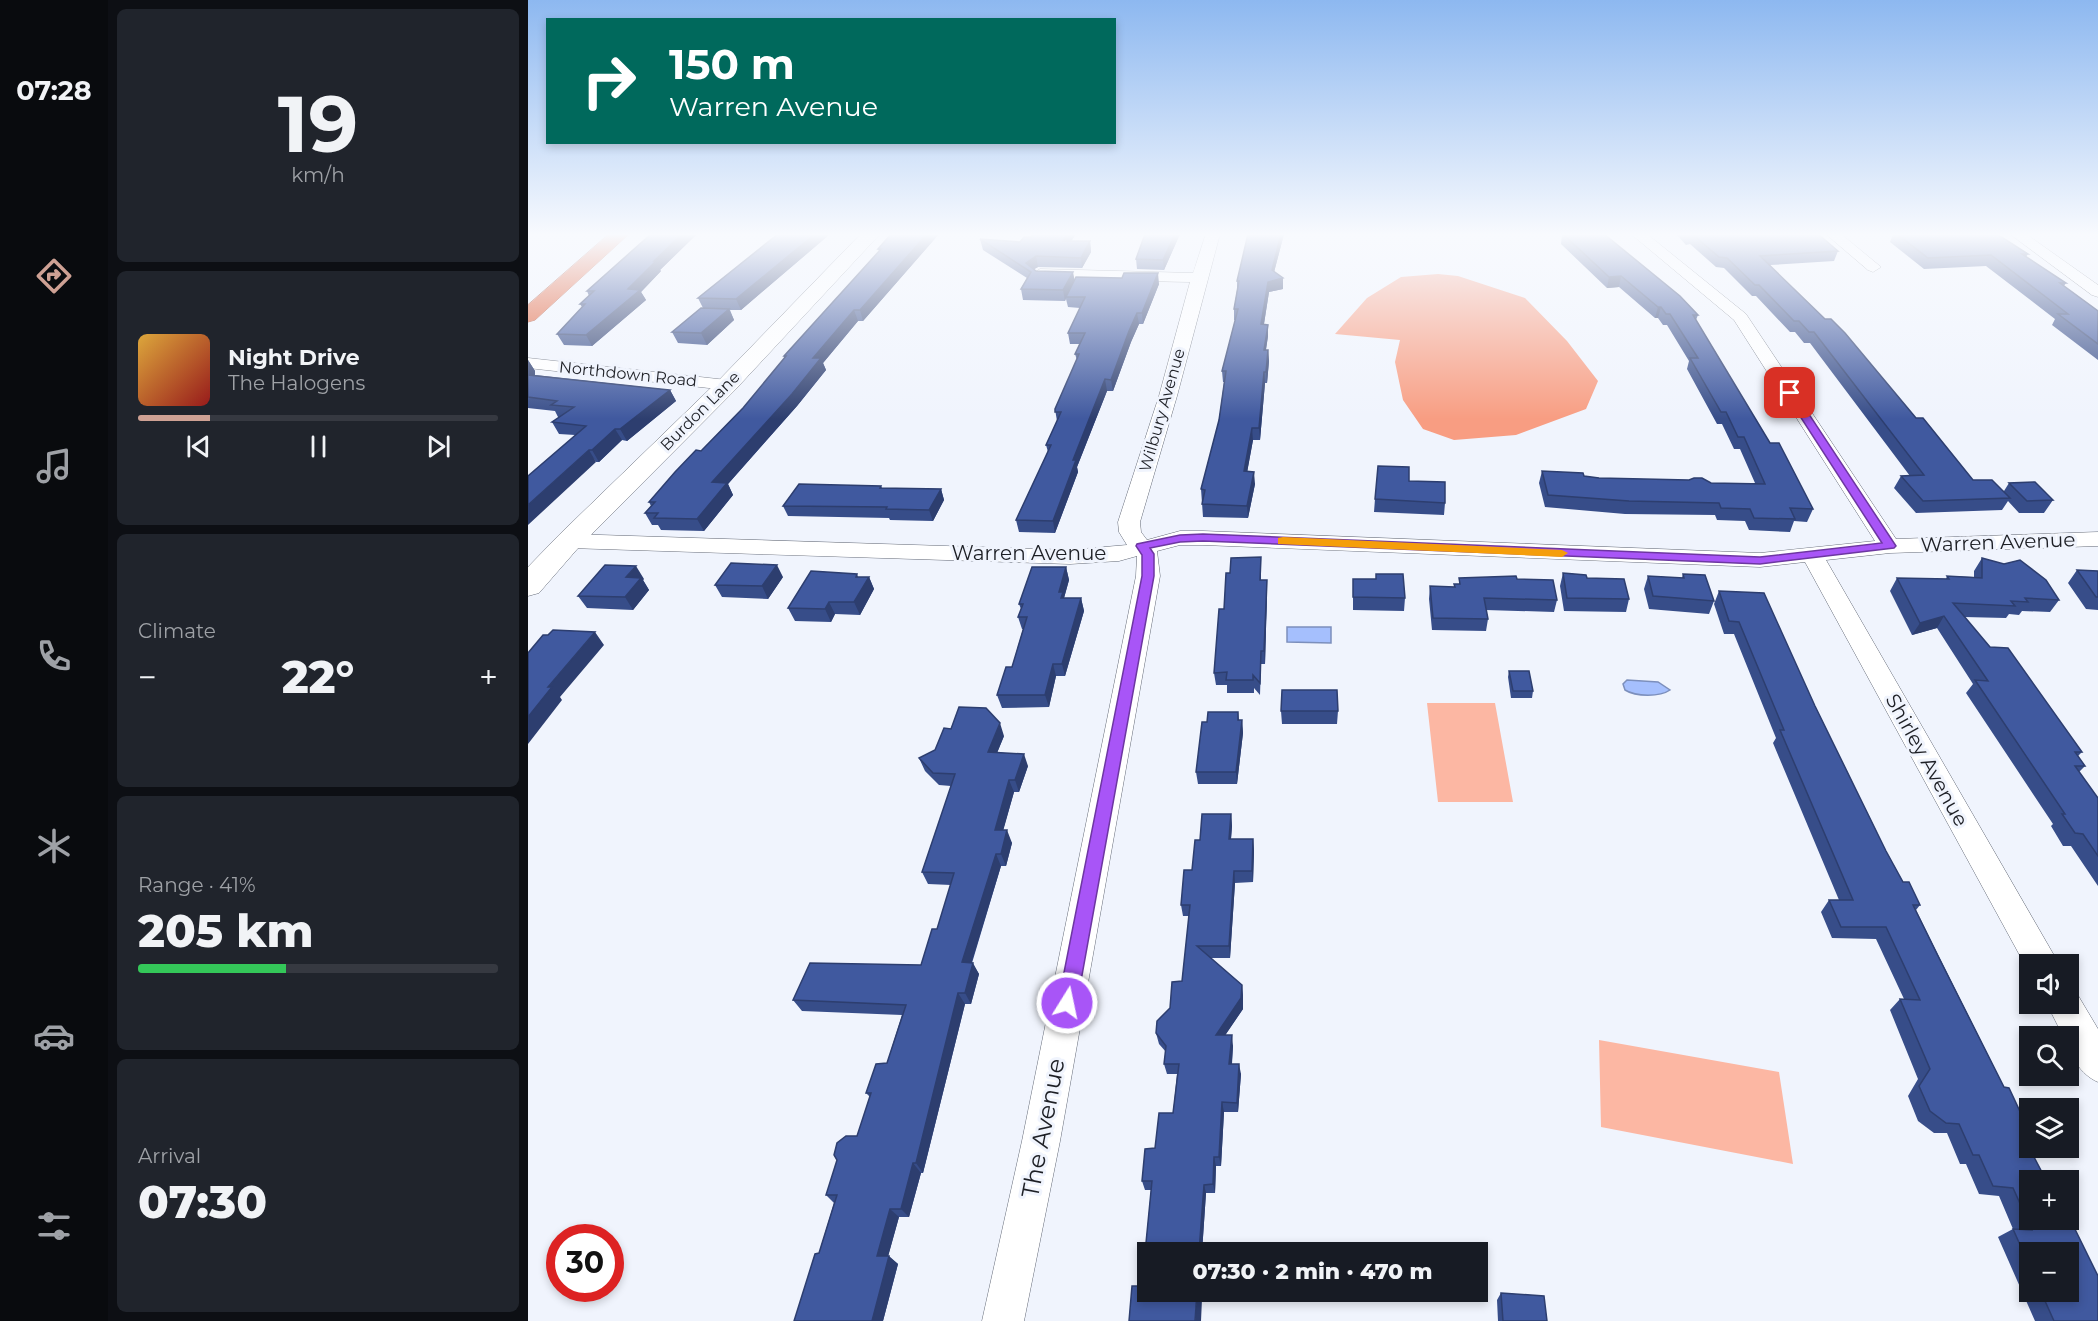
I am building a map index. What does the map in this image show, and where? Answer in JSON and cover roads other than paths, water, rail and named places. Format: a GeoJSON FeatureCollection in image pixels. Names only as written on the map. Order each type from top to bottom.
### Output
{"type":"FeatureCollection","features":[{"type":"Feature","properties":{"kind":"highway"},"geometry":{"type":"LineString","coordinates":[[528,316],[551,296]]}},
{"type":"Feature","properties":{"kind":"street","name":"Burdon Lane"},"geometry":{"type":"LineString","coordinates":[[528,586],[569,541],[727,385],[812,296]]}},
{"type":"Feature","properties":{"kind":"street","name":"Wilbury Avenue"},"geometry":{"type":"LineString","coordinates":[[1142,546],[1128,531],[1129,522],[1168,396],[1194,296]]}},
{"type":"Feature","properties":{"kind":"street"},"geometry":{"type":"LineString","coordinates":[[1714,296],[1740,317],[1890,546]]}},
{"type":"Feature","properties":{"kind":"street","name":"Northdown Road"},"geometry":{"type":"LineString","coordinates":[[528,363],[727,385]]}},
{"type":"Feature","properties":{"kind":"street","name":"Warren Avenue"},"geometry":{"type":"LineString","coordinates":[[569,541],[1070,556],[1119,554],[1142,546],[1180,538],[1203,538],[1706,560],[1760,560],[1890,546],[2098,539]]}},
{"type":"Feature","properties":{"kind":"street","name":"The Avenue"},"geometry":{"type":"LineString","coordinates":[[1004,1321],[1044,1130],[1148,576],[1148,554],[1142,546]]}},
{"type":"Feature","properties":{"kind":"street","name":"Shirley Avenue"},"geometry":{"type":"LineString","coordinates":[[1812,555],[2036,954]]}},
{"type":"Feature","properties":{"kind":"street"},"geometry":{"type":"LineString","coordinates":[[2070,1014],[2098,1064]]}},
{"type":"Feature","properties":{"kind":"water"},"geometry":{"type":"Polygon","coordinates":[[[1287,627],[1331,627],[1331,643],[1287,642],[1287,627]]]}},
{"type":"Feature","properties":{"kind":"water"},"geometry":{"type":"Polygon","coordinates":[[[1627,680],[1658,682],[1670,690],[1654,695],[1635,694],[1625,690],[1623,684],[1627,680]]]}}]}
